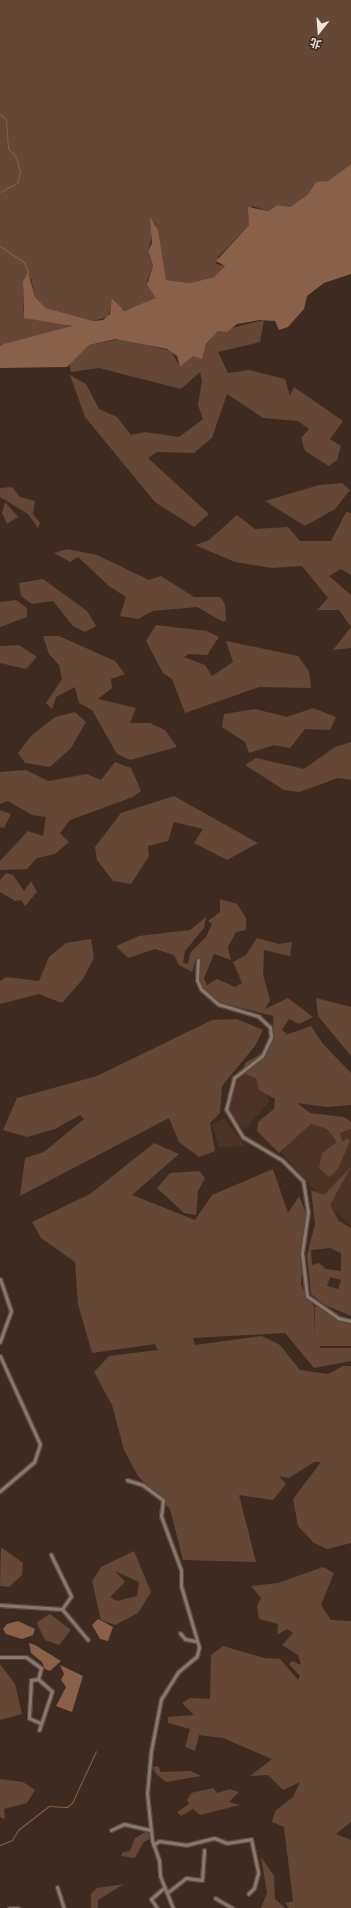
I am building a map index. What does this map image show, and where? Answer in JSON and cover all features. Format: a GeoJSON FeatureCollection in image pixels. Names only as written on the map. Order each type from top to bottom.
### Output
{"type":"FeatureCollection","features":[{"type":"Feature","properties":{"kind":"street"},"geometry":{"type":"LineString","coordinates":[[198,960],[196,980],[201,990],[218,1004],[258,1016],[270,1027],[271,1037],[262,1056],[234,1078],[226,1109],[242,1137],[282,1160],[303,1181],[308,1212],[303,1250],[307,1296],[332,1314],[351,1321]]}},
{"type":"Feature","properties":{"kind":"street"},"geometry":{"type":"LineString","coordinates":[[0,1279],[11,1311],[0,1342]]}},
{"type":"Feature","properties":{"kind":"street"},"geometry":{"type":"LineString","coordinates":[[0,1356],[40,1444],[34,1462],[0,1491]]}},
{"type":"Feature","properties":{"kind":"street"},"geometry":{"type":"LineString","coordinates":[[127,1480],[143,1485],[163,1500],[161,1516],[181,1570],[181,1586],[196,1627],[195,1641],[198,1654],[178,1672],[161,1699],[148,1786],[153,1845],[165,1887],[173,1908]]}},
{"type":"Feature","properties":{"kind":"street"},"geometry":{"type":"LineString","coordinates":[[51,1555],[71,1596],[62,1610]]}},
{"type":"Feature","properties":{"kind":"street"},"geometry":{"type":"LineString","coordinates":[[0,1605],[62,1610],[88,1640]]}},
{"type":"Feature","properties":{"kind":"street"},"geometry":{"type":"LineString","coordinates":[[180,1632],[184,1639],[195,1641]]}},
{"type":"Feature","properties":{"kind":"street"},"geometry":{"type":"LineString","coordinates":[[0,1657],[26,1657],[36,1662],[41,1668],[38,1679]]}},
{"type":"Feature","properties":{"kind":"street"},"geometry":{"type":"LineString","coordinates":[[39,1730],[40,1723],[52,1691],[38,1679],[31,1680],[30,1718],[40,1723]]}},
{"type":"Feature","properties":{"kind":"street"},"geometry":{"type":"LineString","coordinates":[[111,1830],[124,1824],[151,1830]]}},
{"type":"Feature","properties":{"kind":"street"},"geometry":{"type":"LineString","coordinates":[[153,1845],[160,1841],[186,1845],[214,1838],[228,1843],[251,1839],[258,1873],[254,1888],[248,1894]]}},
{"type":"Feature","properties":{"kind":"street"},"geometry":{"type":"LineString","coordinates":[[168,1892],[186,1878],[202,1880],[204,1850]]}},
{"type":"Feature","properties":{"kind":"street"},"geometry":{"type":"LineString","coordinates":[[57,1887],[64,1908]]}},
{"type":"Feature","properties":{"kind":"street"},"geometry":{"type":"LineString","coordinates":[[157,1908],[151,1899],[165,1887]]}},
{"type":"Feature","properties":{"kind":"street"},"geometry":{"type":"LineString","coordinates":[[215,1898],[232,1908]]}},
{"type":"Feature","properties":{"kind":"street"},"geometry":{"type":"LineString","coordinates":[[9,1908],[18,1908]]}},
{"type":"Feature","properties":{"kind":"shaded area"},"geometry":{"type":"Polygon","coordinates":[[[0,0],[351,0],[351,164],[328,181],[314,184],[307,195],[290,207],[277,205],[269,211],[252,206],[249,225],[218,257],[216,264],[225,266],[214,277],[190,283],[166,280],[155,221],[148,252],[153,265],[147,281],[157,297],[151,303],[121,311],[113,298],[108,317],[93,321],[46,308],[35,297],[31,278],[23,282],[23,312],[30,319],[57,321],[71,327],[0,346],[0,0]]]}},
{"type":"Feature","properties":{"kind":"shaded area"},"geometry":{"type":"Polygon","coordinates":[[[351,164],[351,274],[324,283],[307,296],[304,309],[288,327],[279,330],[275,321],[260,320],[237,324],[227,332],[218,331],[206,344],[202,359],[193,356],[180,367],[177,356],[167,349],[116,339],[89,345],[67,367],[0,368],[0,346],[72,326],[24,318],[23,282],[28,272],[35,297],[46,308],[93,321],[103,320],[110,314],[112,298],[124,311],[156,298],[147,285],[153,265],[148,251],[152,243],[150,217],[158,230],[166,280],[190,283],[214,277],[225,266],[216,261],[249,225],[248,207],[269,211],[277,205],[290,207],[307,195],[316,182],[328,181],[351,164]]]}},
{"type":"Feature","properties":{"kind":"shaded area"},"geometry":{"type":"Polygon","coordinates":[[[264,320],[260,342],[218,352],[228,373],[249,370],[285,379],[290,396],[294,387],[343,421],[330,439],[341,446],[337,460],[329,466],[305,451],[301,438],[309,429],[298,421],[263,418],[227,394],[212,438],[194,453],[157,452],[148,458],[209,514],[194,527],[155,502],[85,417],[70,375],[86,384],[99,409],[117,417],[131,435],[145,432],[179,437],[203,419],[198,405],[202,381],[200,372],[181,389],[99,368],[71,372],[69,363],[89,345],[120,339],[171,351],[180,367],[193,356],[203,356],[204,348],[215,332],[264,320]]]}},
{"type":"Feature","properties":{"kind":"shaded area"},"geometry":{"type":"Polygon","coordinates":[[[342,483],[350,490],[335,509],[305,526],[265,501],[319,485],[342,483]]]}},
{"type":"Feature","properties":{"kind":"shaded area"},"geometry":{"type":"Polygon","coordinates":[[[12,487],[20,497],[35,501],[33,514],[40,523],[38,528],[28,514],[0,497],[0,488],[12,487]]]}},
{"type":"Feature","properties":{"kind":"shaded area"},"geometry":{"type":"Polygon","coordinates":[[[5,502],[18,517],[7,524],[2,513],[5,502]]]}},
{"type":"Feature","properties":{"kind":"shaded area"},"geometry":{"type":"Polygon","coordinates":[[[346,512],[351,513],[351,575],[341,569],[329,576],[351,595],[351,627],[339,610],[317,610],[328,598],[302,566],[272,568],[235,562],[195,545],[209,540],[237,515],[255,529],[288,527],[300,541],[331,541],[346,512]]]}},
{"type":"Feature","properties":{"kind":"shaded area"},"geometry":{"type":"Polygon","coordinates":[[[67,549],[97,555],[149,580],[161,576],[194,597],[220,597],[225,604],[226,620],[223,622],[197,607],[153,611],[138,619],[120,616],[126,597],[109,586],[78,557],[70,562],[54,553],[67,549]]]}},
{"type":"Feature","properties":{"kind":"shaded area"},"geometry":{"type":"Polygon","coordinates":[[[43,579],[87,611],[96,626],[85,632],[73,626],[53,601],[32,604],[21,596],[19,583],[43,579]]]}},
{"type":"Feature","properties":{"kind":"shaded area"},"geometry":{"type":"Polygon","coordinates":[[[16,600],[27,608],[27,617],[0,627],[0,602],[16,600]]]}},
{"type":"Feature","properties":{"kind":"shaded area"},"geometry":{"type":"Polygon","coordinates":[[[156,625],[207,631],[219,637],[207,655],[189,654],[184,657],[205,665],[212,676],[233,662],[226,641],[298,656],[309,671],[311,688],[259,687],[185,713],[172,679],[163,673],[146,641],[156,625]]]}},
{"type":"Feature","properties":{"kind":"shaded area"},"geometry":{"type":"Polygon","coordinates":[[[351,627],[351,648],[333,650],[351,627]]]}},
{"type":"Feature","properties":{"kind":"shaded area"},"geometry":{"type":"Polygon","coordinates":[[[43,636],[59,636],[115,661],[125,674],[111,679],[112,688],[98,699],[136,708],[130,723],[150,723],[165,730],[177,747],[130,760],[117,754],[92,710],[79,703],[75,687],[56,697],[52,709],[46,703],[62,679],[59,665],[49,654],[43,636]]]}},
{"type":"Feature","properties":{"kind":"shaded area"},"geometry":{"type":"Polygon","coordinates":[[[19,645],[37,657],[26,669],[0,663],[0,646],[19,645]]]}},
{"type":"Feature","properties":{"kind":"shaded area"},"geometry":{"type":"Polygon","coordinates":[[[313,708],[336,717],[330,730],[305,729],[290,748],[274,745],[249,753],[245,742],[222,727],[224,714],[255,709],[287,717],[313,708]]]}},
{"type":"Feature","properties":{"kind":"shaded area"},"geometry":{"type":"Polygon","coordinates":[[[75,712],[86,722],[71,748],[50,767],[25,763],[18,753],[32,735],[55,717],[75,712]]]}},
{"type":"Feature","properties":{"kind":"shaded area"},"geometry":{"type":"Polygon","coordinates":[[[351,742],[351,780],[338,778],[299,792],[284,790],[245,765],[256,758],[304,769],[335,747],[351,742]]]}},
{"type":"Feature","properties":{"kind":"shaded area"},"geometry":{"type":"Polygon","coordinates":[[[115,762],[131,768],[141,791],[133,797],[70,820],[60,833],[69,842],[55,854],[37,858],[27,869],[0,870],[0,861],[28,831],[43,836],[46,817],[32,815],[8,801],[0,804],[0,772],[26,770],[48,781],[87,774],[101,780],[115,762]]]}},
{"type":"Feature","properties":{"kind":"shaded area"},"geometry":{"type":"Polygon","coordinates":[[[174,796],[258,843],[227,860],[194,843],[203,829],[174,822],[168,841],[148,846],[149,856],[131,884],[113,881],[97,860],[95,847],[121,813],[174,796]]]}},
{"type":"Feature","properties":{"kind":"shaded area"},"geometry":{"type":"Polygon","coordinates":[[[0,810],[11,814],[4,828],[0,827],[0,810]]]}},
{"type":"Feature","properties":{"kind":"shaded area"},"geometry":{"type":"Polygon","coordinates":[[[6,873],[13,875],[24,891],[31,881],[37,892],[25,906],[21,900],[15,901],[0,892],[0,880],[6,873]]]}},
{"type":"Feature","properties":{"kind":"shaded area"},"geometry":{"type":"Polygon","coordinates":[[[220,899],[237,904],[246,918],[246,930],[236,932],[228,947],[231,960],[214,954],[204,978],[207,985],[217,979],[235,987],[242,983],[233,962],[246,955],[257,938],[279,944],[292,942],[290,956],[264,950],[263,974],[270,1000],[265,1009],[288,998],[313,1017],[299,1024],[289,1019],[282,1030],[287,1034],[283,1036],[311,1026],[323,1044],[351,1073],[351,1105],[327,1107],[297,1103],[310,1113],[344,1117],[351,1122],[351,1129],[340,1133],[342,1142],[347,1138],[350,1141],[338,1169],[329,1177],[319,1168],[322,1153],[337,1142],[327,1129],[311,1124],[279,1153],[257,1131],[258,1122],[274,1109],[275,1099],[259,1090],[256,1078],[242,1073],[245,1063],[259,1055],[274,1039],[273,1016],[218,1002],[202,989],[196,959],[192,972],[179,965],[174,955],[155,949],[128,958],[116,946],[139,936],[190,930],[206,917],[204,928],[185,951],[183,963],[188,964],[190,953],[206,937],[212,924],[208,921],[220,912],[220,899]]]}},
{"type":"Feature","properties":{"kind":"shaded area"},"geometry":{"type":"Polygon","coordinates":[[[91,939],[94,958],[83,979],[62,1003],[39,994],[0,1004],[0,981],[6,977],[39,981],[49,957],[66,943],[91,939]]]}},
{"type":"Feature","properties":{"kind":"shaded area"},"geometry":{"type":"Polygon","coordinates":[[[316,998],[351,1007],[351,1056],[318,1016],[316,998]]]}},
{"type":"Feature","properties":{"kind":"shaded area"},"geometry":{"type":"Polygon","coordinates":[[[237,1019],[263,1030],[255,1046],[222,1086],[220,1113],[210,1123],[215,1151],[199,1157],[179,1142],[169,1118],[20,1196],[25,1158],[44,1152],[84,1119],[80,1115],[55,1129],[27,1137],[3,1130],[17,1098],[97,1076],[212,1020],[237,1019]]]}},
{"type":"Feature","properties":{"kind":"shaded area"},"geometry":{"type":"Polygon","coordinates":[[[246,1071],[258,1075],[270,1101],[245,1129],[236,1123],[227,1102],[233,1087],[246,1071]]]}},
{"type":"Feature","properties":{"kind":"shaded area"},"geometry":{"type":"Polygon","coordinates":[[[224,1118],[245,1146],[219,1147],[212,1124],[224,1118]]]}},
{"type":"Feature","properties":{"kind":"shaded area"},"geometry":{"type":"Polygon","coordinates":[[[316,1122],[351,1123],[351,1226],[325,1202],[282,1153],[299,1124],[316,1122]]]}},
{"type":"Feature","properties":{"kind":"shaded area"},"geometry":{"type":"Polygon","coordinates":[[[154,1143],[179,1154],[132,1195],[195,1220],[212,1195],[273,1169],[288,1213],[299,1196],[306,1213],[301,1285],[314,1307],[314,1337],[321,1348],[351,1348],[351,1361],[314,1368],[285,1333],[193,1338],[195,1345],[262,1336],[280,1345],[300,1370],[328,1374],[343,1366],[351,1366],[351,1543],[327,1549],[314,1543],[298,1526],[293,1499],[321,1462],[314,1462],[289,1478],[279,1476],[286,1484],[273,1500],[239,1495],[256,1562],[183,1560],[170,1509],[138,1476],[124,1450],[112,1405],[94,1372],[109,1356],[158,1350],[155,1344],[92,1353],[78,1304],[75,1262],[41,1238],[32,1222],[90,1194],[154,1143]]]}},
{"type":"Feature","properties":{"kind":"shaded area"},"geometry":{"type":"Polygon","coordinates":[[[351,1167],[330,1205],[339,1221],[351,1228],[351,1316],[325,1305],[311,1294],[307,1255],[315,1224],[311,1190],[324,1195],[351,1167]],[[330,1248],[311,1250],[312,1265],[319,1263],[326,1269],[341,1271],[341,1253],[330,1248]],[[330,1277],[327,1286],[338,1289],[341,1280],[330,1277]]]}},
{"type":"Feature","properties":{"kind":"shaded area"},"geometry":{"type":"Polygon","coordinates":[[[199,1171],[205,1178],[198,1191],[196,1215],[184,1213],[157,1188],[170,1173],[199,1171]]]}},
{"type":"Feature","properties":{"kind":"shaded area"},"geometry":{"type":"Polygon","coordinates":[[[315,1306],[351,1322],[351,1346],[319,1346],[314,1337],[315,1306]]]}},
{"type":"Feature","properties":{"kind":"shaded area"},"geometry":{"type":"Polygon","coordinates":[[[1,1547],[23,1563],[22,1575],[9,1587],[0,1586],[1,1547]]]}},
{"type":"Feature","properties":{"kind":"shaded area"},"geometry":{"type":"Polygon","coordinates":[[[134,1551],[151,1592],[138,1613],[115,1625],[101,1620],[92,1581],[101,1567],[134,1551]],[[115,1571],[125,1582],[110,1597],[117,1601],[137,1596],[139,1582],[115,1571]]]}},
{"type":"Feature","properties":{"kind":"shaded area"},"geometry":{"type":"Polygon","coordinates":[[[323,1567],[334,1573],[321,1605],[331,1620],[351,1621],[351,1822],[336,1834],[351,1840],[351,1908],[289,1908],[285,1903],[293,1901],[284,1827],[272,1822],[275,1811],[293,1797],[300,1782],[283,1790],[268,1775],[250,1776],[272,1759],[223,1738],[199,1735],[195,1751],[185,1747],[190,1729],[168,1723],[168,1717],[194,1715],[182,1703],[190,1698],[210,1699],[211,1655],[223,1646],[264,1658],[280,1659],[298,1680],[300,1676],[289,1664],[292,1661],[301,1665],[298,1655],[282,1645],[293,1633],[287,1629],[277,1635],[278,1624],[259,1619],[257,1606],[261,1598],[251,1586],[278,1583],[323,1567]]]}},
{"type":"Feature","properties":{"kind":"shaded area"},"geometry":{"type":"Polygon","coordinates":[[[50,1614],[71,1630],[59,1645],[45,1640],[38,1626],[37,1622],[50,1614]]]}},
{"type":"Feature","properties":{"kind":"shaded area"},"geometry":{"type":"Polygon","coordinates":[[[98,1619],[113,1627],[108,1641],[100,1639],[92,1625],[98,1619]]]}},
{"type":"Feature","properties":{"kind":"shaded area"},"geometry":{"type":"Polygon","coordinates":[[[18,1621],[35,1629],[33,1635],[22,1639],[6,1634],[3,1629],[7,1624],[18,1621]]]}},
{"type":"Feature","properties":{"kind":"shaded area"},"geometry":{"type":"Polygon","coordinates":[[[29,1643],[61,1661],[50,1671],[45,1669],[42,1662],[31,1653],[29,1643]]]}},
{"type":"Feature","properties":{"kind":"shaded area"},"geometry":{"type":"Polygon","coordinates":[[[0,1664],[15,1684],[22,1714],[0,1720],[0,1664]]]}},
{"type":"Feature","properties":{"kind":"shaded area"},"geometry":{"type":"Polygon","coordinates":[[[60,1665],[83,1676],[72,1712],[56,1706],[66,1687],[61,1680],[64,1674],[60,1665]]]}},
{"type":"Feature","properties":{"kind":"shaded area"},"geometry":{"type":"Polygon","coordinates":[[[158,1766],[161,1772],[191,1771],[201,1776],[166,1782],[156,1774],[153,1767],[158,1766]]]}},
{"type":"Feature","properties":{"kind":"shaded area"},"geometry":{"type":"Polygon","coordinates":[[[0,1779],[23,1782],[35,1790],[27,1803],[4,1809],[5,1819],[0,1817],[0,1779]]]}},
{"type":"Feature","properties":{"kind":"shaded area"},"geometry":{"type":"Polygon","coordinates":[[[213,1788],[217,1793],[230,1789],[239,1792],[229,1802],[240,1805],[200,1815],[193,1809],[181,1816],[177,1812],[189,1804],[187,1800],[191,1793],[213,1788]]]}},
{"type":"Feature","properties":{"kind":"shaded area"},"geometry":{"type":"Polygon","coordinates":[[[147,1831],[153,1831],[153,1836],[143,1843],[135,1858],[121,1856],[123,1852],[130,1851],[135,1838],[147,1831]]]}},
{"type":"Feature","properties":{"kind":"shaded area"},"geometry":{"type":"Polygon","coordinates":[[[261,1857],[274,1876],[275,1899],[285,1908],[261,1908],[267,1893],[261,1857]]]}},
{"type":"Feature","properties":{"kind":"shaded area"},"geometry":{"type":"Polygon","coordinates":[[[124,1884],[98,1900],[98,1908],[91,1908],[91,1894],[97,1888],[124,1884]]]}},
{"type":"Feature","properties":{"kind":"waterway"},"geometry":{"type":"LineString","coordinates":[[0,114],[6,119],[8,148],[16,157],[20,172],[17,183],[0,192]]}},
{"type":"Feature","properties":{"kind":"waterway"},"geometry":{"type":"LineString","coordinates":[[0,246],[24,262],[28,272]]}},
{"type":"Feature","properties":{"kind":"waterway"},"geometry":{"type":"LineString","coordinates":[[0,1845],[12,1840],[18,1830],[49,1806],[67,1807],[72,1803],[96,1751]]}}]}
